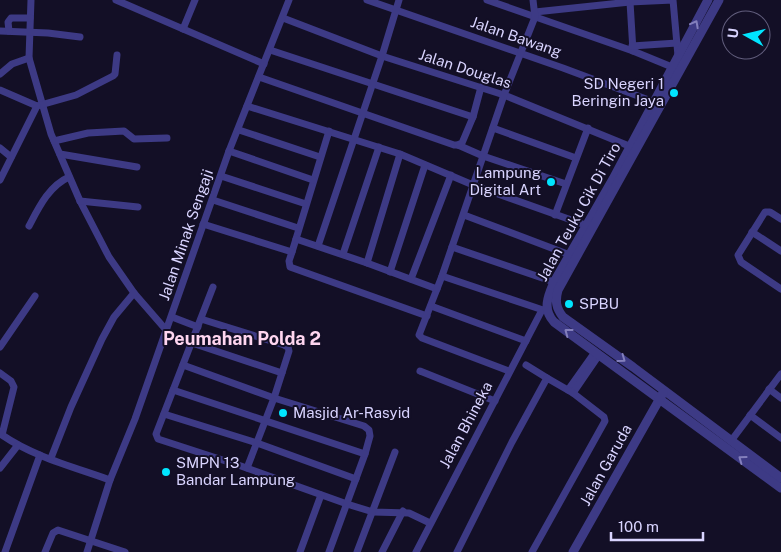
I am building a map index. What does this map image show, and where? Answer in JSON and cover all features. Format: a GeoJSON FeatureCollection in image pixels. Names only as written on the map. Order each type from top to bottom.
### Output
{"type":"FeatureCollection","features":[{"type":"Feature","properties":{"kind":"street"},"geometry":{"type":"LineString","coordinates":[[31,0],[29,58],[39,106],[80,201],[109,257],[134,294],[167,331]]}},
{"type":"Feature","properties":{"kind":"street"},"geometry":{"type":"LineString","coordinates":[[116,0],[264,64]]}},
{"type":"Feature","properties":{"kind":"street"},"geometry":{"type":"LineString","coordinates":[[182,29],[195,0]]}},
{"type":"Feature","properties":{"kind":"street","name":"Jalan Minak Sengaji"},"geometry":{"type":"LineString","coordinates":[[87,552],[110,480],[135,419],[230,151],[289,0]]}},
{"type":"Feature","properties":{"kind":"street","name":"Jalan Bawang"},"geometry":{"type":"LineString","coordinates":[[367,0],[520,52],[654,102]]}},
{"type":"Feature","properties":{"kind":"street"},"geometry":{"type":"LineString","coordinates":[[318,246],[399,0]]}},
{"type":"Feature","properties":{"kind":"street"},"geometry":{"type":"LineString","coordinates":[[487,0],[535,14],[633,48],[672,67]]}},
{"type":"Feature","properties":{"kind":"street"},"geometry":{"type":"LineString","coordinates":[[509,371],[420,337],[420,332],[437,290],[504,95],[535,14],[533,0]]}},
{"type":"Feature","properties":{"kind":"street"},"geometry":{"type":"LineString","coordinates":[[535,14],[630,2],[673,0],[686,43],[633,48]]}},
{"type":"Feature","properties":{"kind":"street","name":"Jalan Teuku Cik Di Tiro"},"geometry":{"type":"LineString","coordinates":[[708,0],[634,147],[558,290],[557,310],[563,317],[781,488]]}},
{"type":"Feature","properties":{"kind":"street","name":"Jalan Teuku Cik Di Tiro"},"geometry":{"type":"LineString","coordinates":[[634,147],[654,102],[678,56],[720,0]]}},
{"type":"Feature","properties":{"kind":"street"},"geometry":{"type":"LineString","coordinates":[[630,2],[633,48]]}},
{"type":"Feature","properties":{"kind":"street"},"geometry":{"type":"LineString","coordinates":[[9,31],[8,22],[11,18],[30,18]]}},
{"type":"Feature","properties":{"kind":"street","name":"Jalan Douglas"},"geometry":{"type":"LineString","coordinates":[[283,18],[382,56],[504,95],[634,147]]}},
{"type":"Feature","properties":{"kind":"street"},"geometry":{"type":"LineString","coordinates":[[0,31],[80,37]]}},
{"type":"Feature","properties":{"kind":"street"},"geometry":{"type":"LineString","coordinates":[[270,50],[473,117]]}},
{"type":"Feature","properties":{"kind":"street"},"geometry":{"type":"LineString","coordinates":[[0,90],[39,106],[76,95],[115,74],[117,54]]}},
{"type":"Feature","properties":{"kind":"street"},"geometry":{"type":"LineString","coordinates":[[0,74],[12,64],[29,58]]}},
{"type":"Feature","properties":{"kind":"street"},"geometry":{"type":"LineString","coordinates":[[259,77],[566,184]]}},
{"type":"Feature","properties":{"kind":"street"},"geometry":{"type":"LineString","coordinates":[[458,145],[462,143],[473,117],[481,87]]}},
{"type":"Feature","properties":{"kind":"street"},"geometry":{"type":"LineString","coordinates":[[0,180],[39,106]]}},
{"type":"Feature","properties":{"kind":"street"},"geometry":{"type":"LineString","coordinates":[[247,106],[400,154],[473,185],[590,227]]}},
{"type":"Feature","properties":{"kind":"street"},"geometry":{"type":"LineString","coordinates":[[493,128],[576,158]]}},
{"type":"Feature","properties":{"kind":"street"},"geometry":{"type":"LineString","coordinates":[[555,215],[588,128]]}},
{"type":"Feature","properties":{"kind":"street"},"geometry":{"type":"LineString","coordinates":[[238,130],[320,157]]}},
{"type":"Feature","properties":{"kind":"street"},"geometry":{"type":"LineString","coordinates":[[54,141],[88,133],[124,131],[134,139],[167,138]]}},
{"type":"Feature","properties":{"kind":"street"},"geometry":{"type":"LineString","coordinates":[[329,131],[298,228],[289,261],[290,267],[293,270],[427,316]]}},
{"type":"Feature","properties":{"kind":"street"},"geometry":{"type":"LineString","coordinates":[[343,254],[379,147]]}},
{"type":"Feature","properties":{"kind":"street"},"geometry":{"type":"LineString","coordinates":[[0,148],[11,157]]}},
{"type":"Feature","properties":{"kind":"street"},"geometry":{"type":"LineString","coordinates":[[230,151],[313,180]]}},
{"type":"Feature","properties":{"kind":"street"},"geometry":{"type":"LineString","coordinates":[[60,154],[137,167]]}},
{"type":"Feature","properties":{"kind":"street"},"geometry":{"type":"LineString","coordinates":[[368,263],[400,154]]}},
{"type":"Feature","properties":{"kind":"street"},"geometry":{"type":"LineString","coordinates":[[390,272],[425,165]]}},
{"type":"Feature","properties":{"kind":"street"},"geometry":{"type":"LineString","coordinates":[[412,279],[451,175]]}},
{"type":"Feature","properties":{"kind":"street"},"geometry":{"type":"LineString","coordinates":[[221,176],[306,204]]}},
{"type":"Feature","properties":{"kind":"street"},"geometry":{"type":"LineString","coordinates":[[29,226],[44,199],[61,181],[69,177]]}},
{"type":"Feature","properties":{"kind":"street"},"geometry":{"type":"LineString","coordinates":[[213,200],[298,228]]}},
{"type":"Feature","properties":{"kind":"street"},"geometry":{"type":"LineString","coordinates":[[80,201],[138,207]]}},
{"type":"Feature","properties":{"kind":"street"},"geometry":{"type":"LineString","coordinates":[[781,219],[770,212],[765,212],[738,255],[741,262],[781,289]]}},
{"type":"Feature","properties":{"kind":"street"},"geometry":{"type":"LineString","coordinates":[[464,215],[570,255]]}},
{"type":"Feature","properties":{"kind":"street"},"geometry":{"type":"LineString","coordinates":[[204,224],[292,252]]}},
{"type":"Feature","properties":{"kind":"street","name":"Jalan Teuku Cik Di Tiro"},"geometry":{"type":"LineString","coordinates":[[590,227],[554,282],[544,311],[554,322],[597,354],[662,394],[781,478]]}},
{"type":"Feature","properties":{"kind":"street"},"geometry":{"type":"LineString","coordinates":[[752,232],[781,251]]}},
{"type":"Feature","properties":{"kind":"street"},"geometry":{"type":"LineString","coordinates":[[296,239],[368,263],[437,290]]}},
{"type":"Feature","properties":{"kind":"street"},"geometry":{"type":"LineString","coordinates":[[452,247],[554,282]]}},
{"type":"Feature","properties":{"kind":"street"},"geometry":{"type":"LineString","coordinates":[[442,276],[544,311]]}},
{"type":"Feature","properties":{"kind":"street"},"geometry":{"type":"LineString","coordinates":[[213,288],[156,434],[158,439],[247,468],[347,504],[373,512],[403,511],[430,524]]}},
{"type":"Feature","properties":{"kind":"street"},"geometry":{"type":"LineString","coordinates":[[51,458],[71,407],[102,339],[114,316],[134,294]]}},
{"type":"Feature","properties":{"kind":"street"},"geometry":{"type":"LineString","coordinates":[[0,347],[35,296]]}},
{"type":"Feature","properties":{"kind":"street"},"geometry":{"type":"LineString","coordinates":[[431,306],[526,341]]}},
{"type":"Feature","properties":{"kind":"street","name":"Jalan Bhineka"},"geometry":{"type":"LineString","coordinates":[[416,552],[509,371],[544,311]]}},
{"type":"Feature","properties":{"kind":"street"},"geometry":{"type":"LineString","coordinates":[[172,317],[198,327]]}},
{"type":"Feature","properties":{"kind":"street"},"geometry":{"type":"LineString","coordinates":[[201,319],[288,347],[289,357],[247,468]]}},
{"type":"Feature","properties":{"kind":"street"},"geometry":{"type":"LineString","coordinates":[[192,343],[282,372]]}},
{"type":"Feature","properties":{"kind":"street"},"geometry":{"type":"LineString","coordinates":[[571,391],[597,354]]}},
{"type":"Feature","properties":{"kind":"street"},"geometry":{"type":"LineString","coordinates":[[183,365],[274,398],[364,426],[369,430],[370,436],[365,454],[329,552]]}},
{"type":"Feature","properties":{"kind":"street"},"geometry":{"type":"LineString","coordinates":[[526,365],[571,391],[604,418],[532,552]]}},
{"type":"Feature","properties":{"kind":"street"},"geometry":{"type":"LineString","coordinates":[[420,371],[495,401]]}},
{"type":"Feature","properties":{"kind":"street"},"geometry":{"type":"LineString","coordinates":[[0,373],[14,387],[1,435],[40,455],[110,480]]}},
{"type":"Feature","properties":{"kind":"street"},"geometry":{"type":"LineString","coordinates":[[731,441],[781,374]]}},
{"type":"Feature","properties":{"kind":"street"},"geometry":{"type":"LineString","coordinates":[[456,552],[547,378]]}},
{"type":"Feature","properties":{"kind":"street"},"geometry":{"type":"LineString","coordinates":[[769,389],[781,398]]}},
{"type":"Feature","properties":{"kind":"street"},"geometry":{"type":"LineString","coordinates":[[174,390],[365,454]]}},
{"type":"Feature","properties":{"kind":"street","name":"Jalan Garuda"},"geometry":{"type":"LineString","coordinates":[[573,552],[662,394]]}},
{"type":"Feature","properties":{"kind":"street"},"geometry":{"type":"LineString","coordinates":[[164,414],[257,443],[356,479]]}},
{"type":"Feature","properties":{"kind":"street"},"geometry":{"type":"LineString","coordinates":[[750,415],[781,438]]}},
{"type":"Feature","properties":{"kind":"street"},"geometry":{"type":"LineString","coordinates":[[0,468],[18,445]]}},
{"type":"Feature","properties":{"kind":"street"},"geometry":{"type":"LineString","coordinates":[[358,552],[395,452]]}},
{"type":"Feature","properties":{"kind":"street"},"geometry":{"type":"LineString","coordinates":[[5,552],[40,455]]}},
{"type":"Feature","properties":{"kind":"street"},"geometry":{"type":"LineString","coordinates":[[300,552],[321,495]]}},
{"type":"Feature","properties":{"kind":"street"},"geometry":{"type":"LineString","coordinates":[[382,552],[403,511]]}},
{"type":"Feature","properties":{"kind":"street"},"geometry":{"type":"LineString","coordinates":[[45,552],[54,530],[125,552]]}},
{"type":"Feature","properties":{"kind":"place","name":"SD Negeri 1 Beringin Jaya"},"geometry":{"type":"Point","coordinates":[674,93]}},
{"type":"Feature","properties":{"kind":"place","name":"Lampung Digital Art"},"geometry":{"type":"Point","coordinates":[551,182]}},
{"type":"Feature","properties":{"kind":"place","name":"SPBU"},"geometry":{"type":"Point","coordinates":[569,304]}},
{"type":"Feature","properties":{"kind":"place","name":"Masjid Ar-Rasyid"},"geometry":{"type":"Point","coordinates":[283,413]}},
{"type":"Feature","properties":{"kind":"place","name":"SMPN 13 Bandar Lampung"},"geometry":{"type":"Point","coordinates":[166,472]}},
{"type":"Feature","properties":{"kind":"district","name":"Peumahan Polda 2"},"geometry":{"type":"Point","coordinates":[242,339]}}]}
